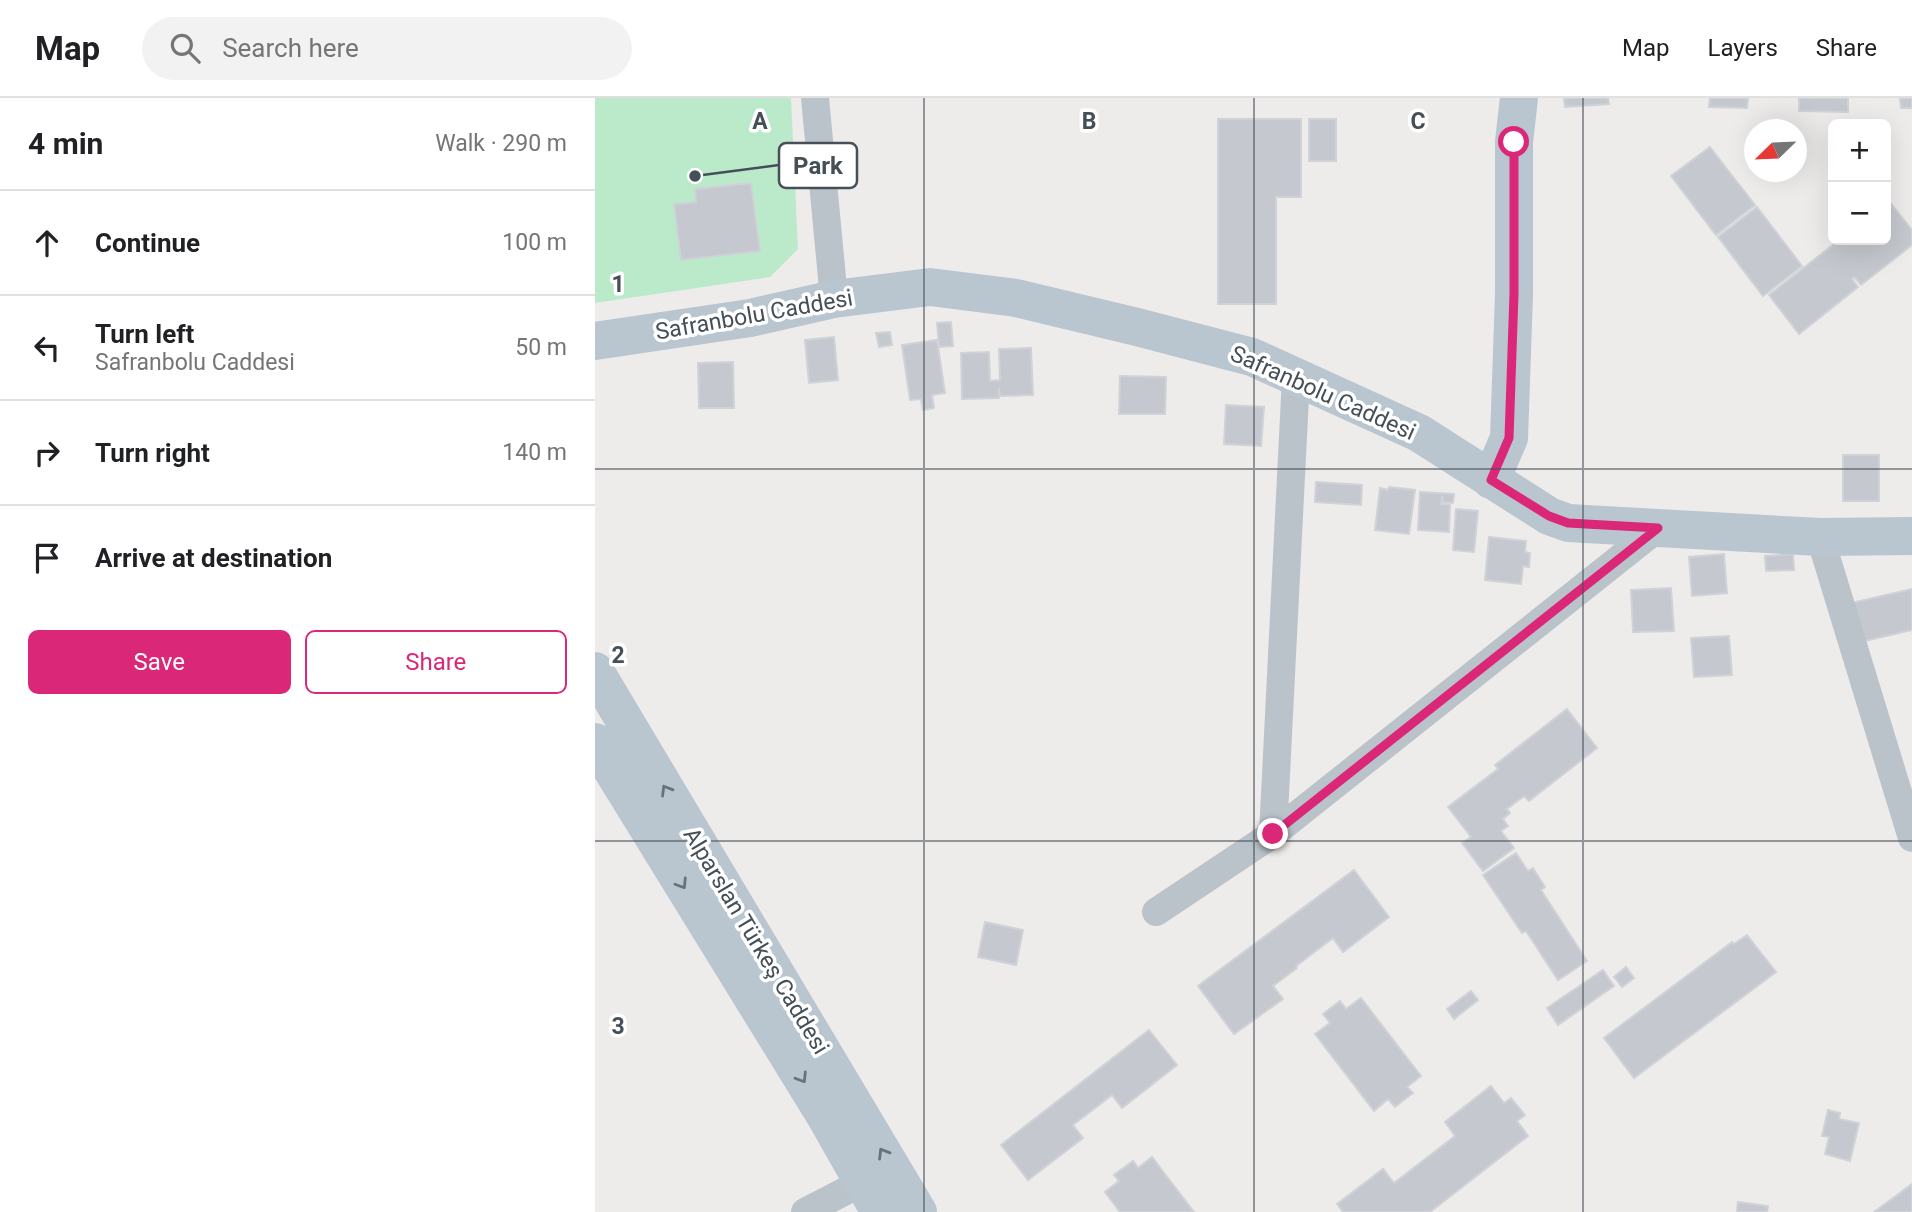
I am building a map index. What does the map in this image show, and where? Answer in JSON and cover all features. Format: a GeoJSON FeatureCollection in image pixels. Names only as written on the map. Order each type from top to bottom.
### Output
{"type":"FeatureCollection","features":[{"type":"Feature","properties":{"kind":"street"},"geometry":{"type":"LineString","coordinates":[[815,98],[834,299]]}},
{"type":"Feature","properties":{"kind":"street"},"geometry":{"type":"LineString","coordinates":[[1491,480],[1509,438],[1514,294],[1514,142],[1518,98]]}},
{"type":"Feature","properties":{"kind":"street","name":"Safranbolu Caddesi"},"geometry":{"type":"LineString","coordinates":[[595,341],[750,318],[834,299],[930,287],[1016,298],[1252,356],[1419,433],[1549,516],[1568,523],[1820,537],[1912,536]]}},
{"type":"Feature","properties":{"kind":"street"},"geometry":{"type":"LineString","coordinates":[[1273,834],[1296,377]]}},
{"type":"Feature","properties":{"kind":"street"},"geometry":{"type":"LineString","coordinates":[[1156,912],[1273,834],[1658,528]]}},
{"type":"Feature","properties":{"kind":"street"},"geometry":{"type":"LineString","coordinates":[[1820,537],[1912,838]]}},
{"type":"Feature","properties":{"kind":"street","name":"Alparslan Türkeş Caddesi"},"geometry":{"type":"LineString","coordinates":[[595,671],[918,1212]]}},
{"type":"Feature","properties":{"kind":"street","name":"Alparslan Türkeş Caddesi"},"geometry":{"type":"LineString","coordinates":[[595,742],[826,1117],[872,1197]]}},
{"type":"Feature","properties":{"kind":"street"},"geometry":{"type":"LineString","coordinates":[[805,1212],[872,1197]]}},
{"type":"Feature","properties":{"kind":"green space"},"geometry":{"type":"Polygon","coordinates":[[[595,98],[791,98],[798,249],[770,277],[595,303],[595,98]]]}},
{"type":"Feature","properties":{"kind":"building"},"geometry":{"type":"Polygon","coordinates":[[[1564,98],[1608,98],[1609,104],[1565,107],[1564,98]]]}},
{"type":"Feature","properties":{"kind":"building"},"geometry":{"type":"Polygon","coordinates":[[[1710,98],[1748,98],[1747,108],[1709,107],[1710,98]]]}},
{"type":"Feature","properties":{"kind":"building"},"geometry":{"type":"Polygon","coordinates":[[[1799,98],[1848,98],[1848,112],[1799,111],[1799,98]]]}},
{"type":"Feature","properties":{"kind":"building"},"geometry":{"type":"Polygon","coordinates":[[[1900,98],[1912,98],[1912,108],[1901,108],[1900,98]]]}},
{"type":"Feature","properties":{"kind":"building"},"geometry":{"type":"Polygon","coordinates":[[[1218,119],[1301,119],[1301,197],[1276,197],[1276,304],[1218,304],[1218,119]]]}},
{"type":"Feature","properties":{"kind":"building"},"geometry":{"type":"Polygon","coordinates":[[[1309,119],[1336,119],[1336,161],[1309,161],[1309,119]]]}},
{"type":"Feature","properties":{"kind":"building"},"geometry":{"type":"Polygon","coordinates":[[[1710,147],[1755,205],[1716,235],[1671,176],[1710,147]]]}},
{"type":"Feature","properties":{"kind":"building"},"geometry":{"type":"Polygon","coordinates":[[[751,183],[760,251],[681,260],[674,204],[696,202],[695,189],[751,183]]]}},
{"type":"Feature","properties":{"kind":"building"},"geometry":{"type":"Polygon","coordinates":[[[1891,204],[1912,230],[1912,245],[1861,285],[1854,277],[1852,279],[1858,287],[1799,334],[1769,295],[1833,245],[1891,245],[1891,204]]]}},
{"type":"Feature","properties":{"kind":"building"},"geometry":{"type":"Polygon","coordinates":[[[1757,207],[1802,266],[1763,296],[1718,237],[1757,207]]]}},
{"type":"Feature","properties":{"kind":"building"},"geometry":{"type":"Polygon","coordinates":[[[951,322],[953,346],[939,347],[937,323],[951,322]]]}},
{"type":"Feature","properties":{"kind":"building"},"geometry":{"type":"Polygon","coordinates":[[[890,332],[892,345],[879,347],[876,333],[890,332]]]}},
{"type":"Feature","properties":{"kind":"building"},"geometry":{"type":"Polygon","coordinates":[[[834,337],[838,380],[809,383],[805,340],[834,337]]]}},
{"type":"Feature","properties":{"kind":"building"},"geometry":{"type":"Polygon","coordinates":[[[937,340],[945,393],[932,395],[934,408],[923,410],[921,399],[910,400],[902,345],[937,340]]]}},
{"type":"Feature","properties":{"kind":"building"},"geometry":{"type":"Polygon","coordinates":[[[1031,348],[1033,395],[1000,396],[999,388],[999,398],[962,399],[961,353],[989,352],[990,381],[1000,380],[999,349],[1031,348]]]}},
{"type":"Feature","properties":{"kind":"building"},"geometry":{"type":"Polygon","coordinates":[[[733,362],[734,408],[699,408],[698,363],[733,362]]]}},
{"type":"Feature","properties":{"kind":"building"},"geometry":{"type":"Polygon","coordinates":[[[1120,376],[1166,377],[1165,414],[1119,414],[1120,376]]]}},
{"type":"Feature","properties":{"kind":"building"},"geometry":{"type":"Polygon","coordinates":[[[1226,405],[1264,407],[1261,446],[1224,444],[1226,405]]]}},
{"type":"Feature","properties":{"kind":"building"},"geometry":{"type":"Polygon","coordinates":[[[1843,455],[1879,455],[1879,501],[1843,501],[1843,455]]]}},
{"type":"Feature","properties":{"kind":"building"},"geometry":{"type":"Polygon","coordinates":[[[1316,482],[1362,485],[1361,505],[1315,502],[1316,482]]]}},
{"type":"Feature","properties":{"kind":"building"},"geometry":{"type":"Polygon","coordinates":[[[1389,487],[1415,490],[1409,534],[1375,530],[1380,488],[1388,490],[1389,487]]]}},
{"type":"Feature","properties":{"kind":"building"},"geometry":{"type":"Polygon","coordinates":[[[1420,492],[1454,494],[1453,503],[1443,502],[1442,496],[1441,504],[1450,505],[1449,532],[1418,530],[1420,492]]]}},
{"type":"Feature","properties":{"kind":"building"},"geometry":{"type":"Polygon","coordinates":[[[1456,509],[1478,511],[1474,552],[1453,550],[1456,509]]]}},
{"type":"Feature","properties":{"kind":"building"},"geometry":{"type":"Polygon","coordinates":[[[1489,537],[1526,541],[1525,552],[1530,553],[1529,567],[1523,566],[1521,584],[1485,580],[1489,537]]]}},
{"type":"Feature","properties":{"kind":"building"},"geometry":{"type":"Polygon","coordinates":[[[1724,554],[1727,593],[1692,596],[1689,557],[1724,554]]]}},
{"type":"Feature","properties":{"kind":"building"},"geometry":{"type":"Polygon","coordinates":[[[1793,554],[1794,570],[1766,571],[1765,556],[1793,554]]]}},
{"type":"Feature","properties":{"kind":"building"},"geometry":{"type":"Polygon","coordinates":[[[1671,588],[1674,631],[1633,632],[1631,590],[1671,588]]]}},
{"type":"Feature","properties":{"kind":"building"},"geometry":{"type":"Polygon","coordinates":[[[1912,589],[1912,630],[1856,643],[1847,604],[1912,589]]]}},
{"type":"Feature","properties":{"kind":"building"},"geometry":{"type":"Polygon","coordinates":[[[1729,636],[1732,675],[1694,677],[1691,638],[1729,636]]]}},
{"type":"Feature","properties":{"kind":"building"},"geometry":{"type":"Polygon","coordinates":[[[1567,709],[1597,748],[1529,801],[1524,796],[1507,809],[1510,813],[1503,819],[1508,826],[1501,831],[1514,848],[1483,871],[1462,843],[1471,837],[1448,807],[1498,769],[1495,765],[1567,709]]]}},
{"type":"Feature","properties":{"kind":"building"},"geometry":{"type":"Polygon","coordinates":[[[1516,853],[1528,871],[1533,868],[1545,887],[1541,890],[1587,961],[1558,980],[1526,931],[1522,933],[1483,875],[1516,853]]]}},
{"type":"Feature","properties":{"kind":"building"},"geometry":{"type":"Polygon","coordinates":[[[1354,870],[1389,917],[1343,952],[1333,938],[1273,986],[1283,999],[1234,1034],[1198,986],[1354,870]]]}},
{"type":"Feature","properties":{"kind":"building"},"geometry":{"type":"Polygon","coordinates":[[[985,922],[1023,930],[1016,965],[978,957],[985,922]]]}},
{"type":"Feature","properties":{"kind":"building"},"geometry":{"type":"Polygon","coordinates":[[[1747,935],[1776,972],[1634,1078],[1604,1038],[1732,942],[1734,944],[1747,935]]]}},
{"type":"Feature","properties":{"kind":"building"},"geometry":{"type":"Polygon","coordinates":[[[1626,967],[1634,978],[1622,987],[1614,977],[1626,967]]]}},
{"type":"Feature","properties":{"kind":"building"},"geometry":{"type":"Polygon","coordinates":[[[1603,970],[1614,986],[1558,1025],[1547,1008],[1603,970]]]}},
{"type":"Feature","properties":{"kind":"building"},"geometry":{"type":"Polygon","coordinates":[[[1471,991],[1478,1000],[1454,1019],[1447,1009],[1471,991]]]}},
{"type":"Feature","properties":{"kind":"building"},"geometry":{"type":"Polygon","coordinates":[[[1361,998],[1421,1076],[1407,1087],[1413,1093],[1395,1107],[1388,1099],[1374,1111],[1315,1034],[1330,1023],[1323,1014],[1340,1001],[1346,1009],[1361,998]]]}},
{"type":"Feature","properties":{"kind":"building"},"geometry":{"type":"Polygon","coordinates":[[[1149,1030],[1177,1065],[1122,1108],[1112,1095],[1073,1125],[1083,1138],[1028,1180],[1001,1145],[1149,1030]]]}},
{"type":"Feature","properties":{"kind":"building"},"geometry":{"type":"Polygon","coordinates":[[[1491,1086],[1504,1103],[1511,1098],[1525,1115],[1517,1121],[1528,1136],[1430,1212],[1343,1212],[1337,1204],[1383,1169],[1394,1183],[1455,1136],[1445,1122],[1491,1086]]]}},
{"type":"Feature","properties":{"kind":"building"},"geometry":{"type":"Polygon","coordinates":[[[1828,1110],[1840,1113],[1839,1119],[1859,1123],[1850,1161],[1825,1154],[1829,1137],[1822,1136],[1828,1110]]]}},
{"type":"Feature","properties":{"kind":"building"},"geometry":{"type":"Polygon","coordinates":[[[1152,1157],[1194,1212],[1120,1212],[1105,1192],[1119,1181],[1114,1175],[1133,1161],[1138,1168],[1152,1157]]]}},
{"type":"Feature","properties":{"kind":"building"},"geometry":{"type":"Polygon","coordinates":[[[1912,1184],[1912,1212],[1874,1212],[1912,1184]]]}},
{"type":"Feature","properties":{"kind":"building"},"geometry":{"type":"Polygon","coordinates":[[[1738,1202],[1768,1206],[1767,1212],[1737,1212],[1738,1202]]]}},
{"type":"Feature","properties":{"kind":"place","name":"Park"},"geometry":{"type":"Point","coordinates":[695,176]}},
{"type":"Feature","properties":{"kind":"route"},"geometry":{"type":"LineString","coordinates":[[1273,834],[1658,528],[1568,523],[1549,516],[1491,480],[1509,438],[1514,294],[1514,142]]}}]}
